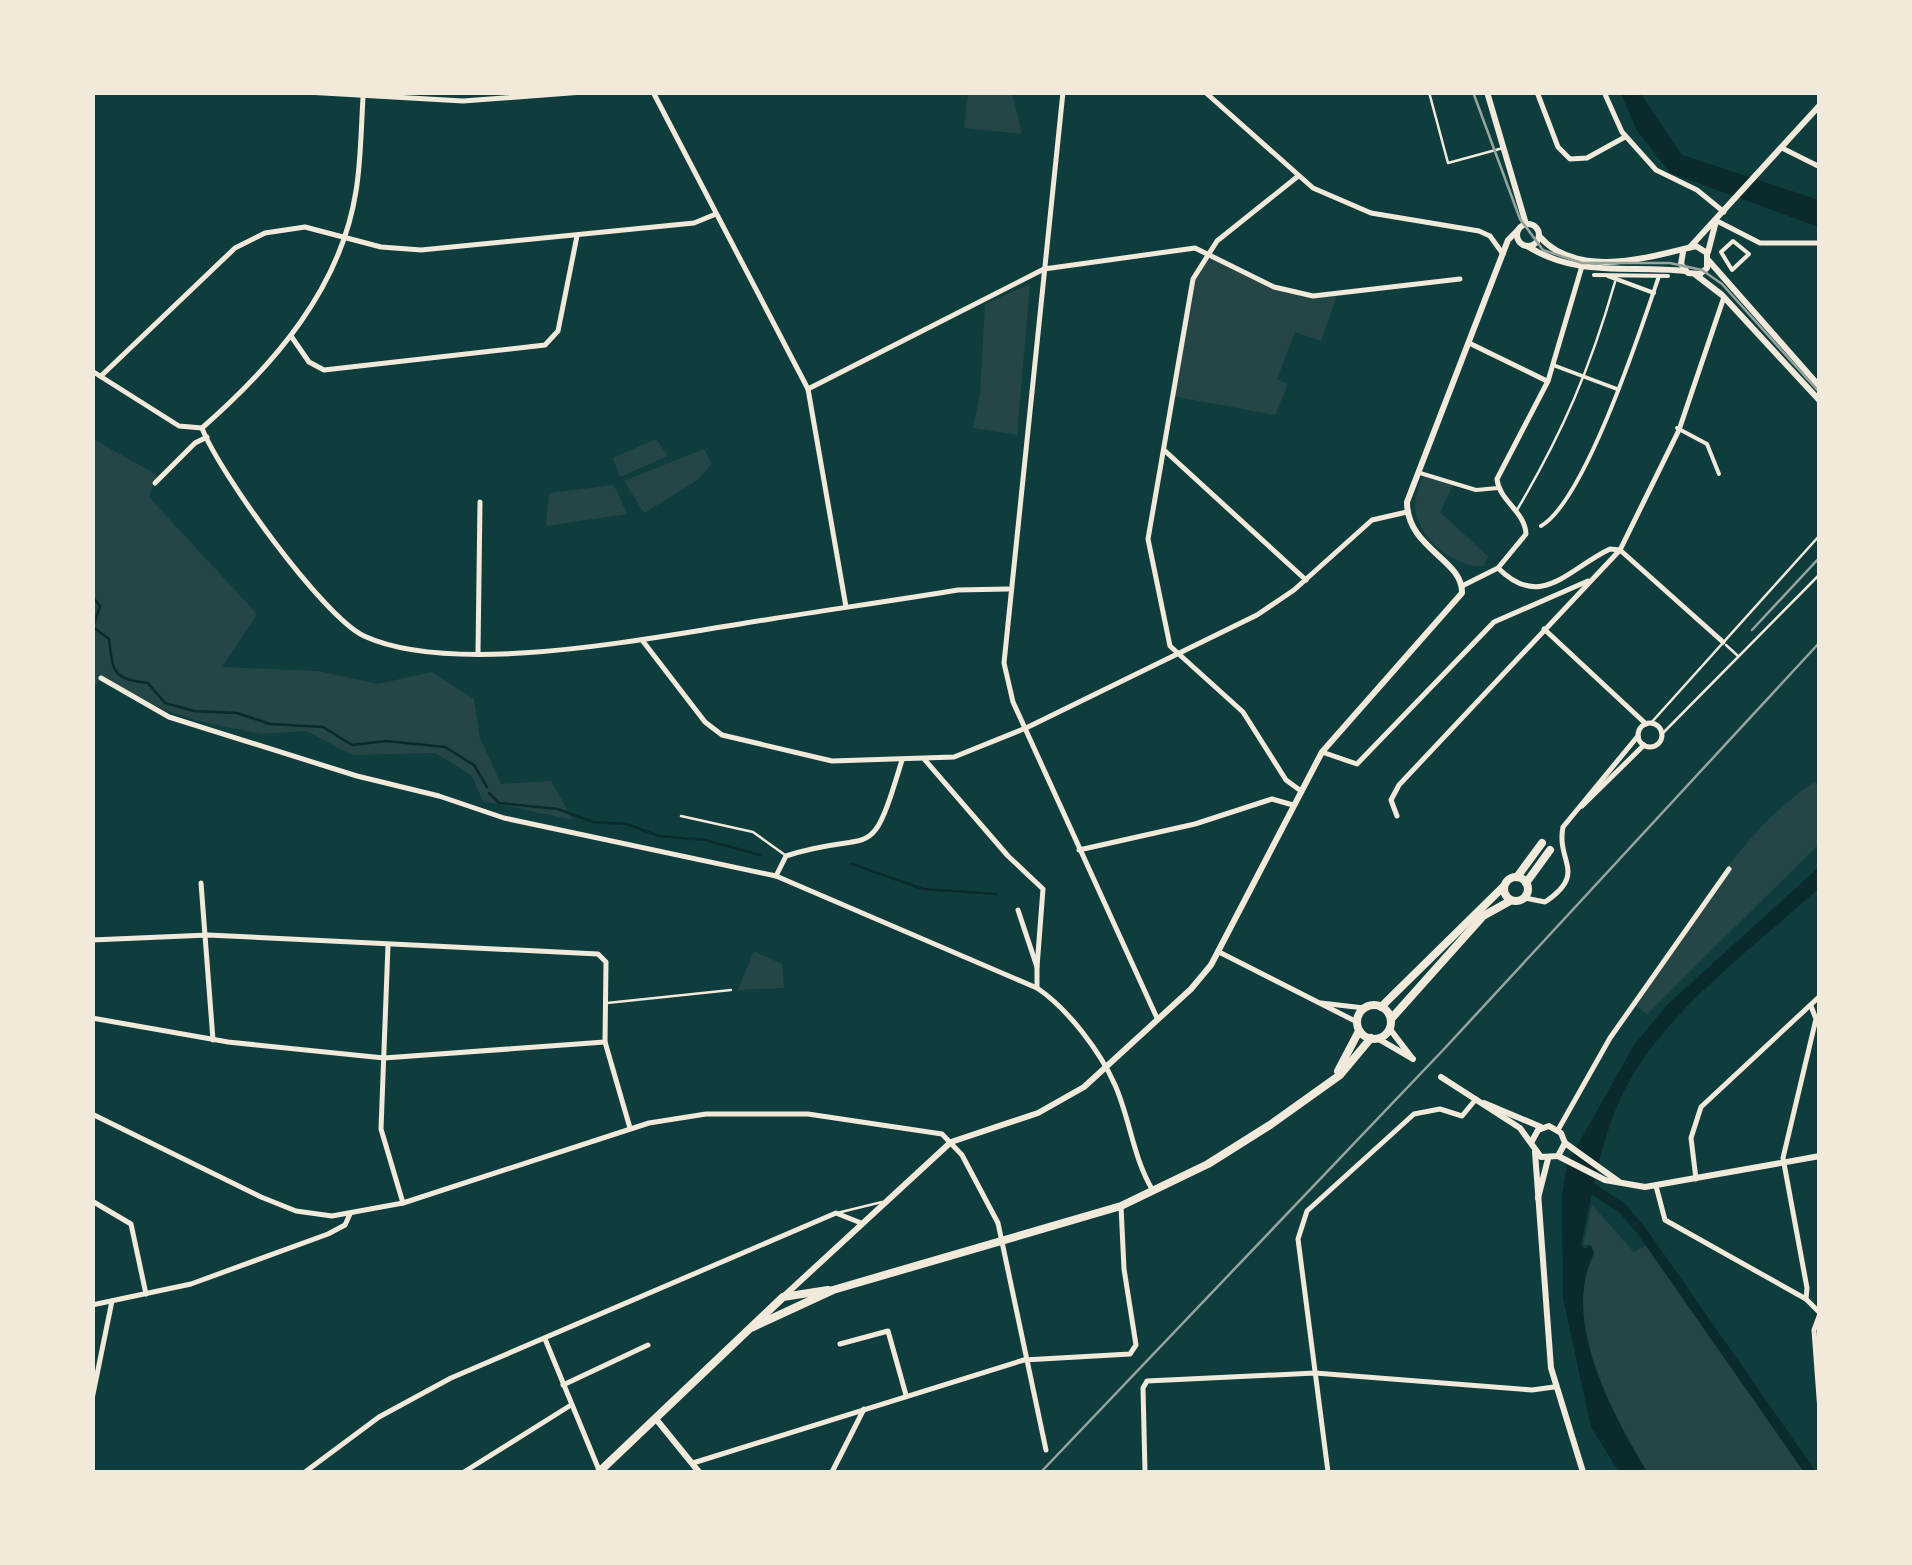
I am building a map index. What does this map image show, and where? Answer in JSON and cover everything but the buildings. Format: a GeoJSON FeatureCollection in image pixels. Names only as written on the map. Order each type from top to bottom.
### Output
{"type":"FeatureCollection","features":[{"type":"Feature","properties":{"kind":"main road"},"geometry":{"type":"LineString","coordinates":[[1487,92],[1526,224]]}},
{"type":"Feature","properties":{"kind":"main road"},"geometry":{"type":"LineString","coordinates":[[1685,271],[1681,264],[1687,249],[1819,107]]}},
{"type":"Feature","properties":{"kind":"main road"},"geometry":{"type":"LineString","coordinates":[[1696,275],[1704,272],[1717,221]]}},
{"type":"Feature","properties":{"kind":"main road"},"geometry":{"type":"LineString","coordinates":[[600,1472],[951,1142],[1060,1104],[1105,1068],[1200,979],[1219,952],[1322,752],[1346,719],[1456,604],[1462,586],[1460,578],[1417,537],[1407,512],[1417,472],[1503,254],[1526,224]]}},
{"type":"Feature","properties":{"kind":"main road"},"geometry":{"type":"LineString","coordinates":[[1526,224],[1536,227],[1539,236],[1555,251],[1618,271],[1687,249],[1708,257],[1820,387]]}},
{"type":"Feature","properties":{"kind":"main road"},"geometry":{"type":"LineString","coordinates":[[1518,230],[1518,240],[1553,261],[1581,268],[1685,271],[1696,275],[1724,297],[1820,401]]}},
{"type":"Feature","properties":{"kind":"main road"},"geometry":{"type":"LineString","coordinates":[[1503,254],[1539,236]]}},
{"type":"Feature","properties":{"kind":"main road"},"geometry":{"type":"LineString","coordinates":[[753,1327],[833,1290],[1121,1206],[1220,1156],[1330,1081],[1390,1024],[1483,916],[1510,900],[1525,898],[1526,883],[1546,846],[1382,1007],[1364,1008],[1330,1081]]}},
{"type":"Feature","properties":{"kind":"main road"},"geometry":{"type":"LineString","coordinates":[[1517,877],[1526,883]]}},
{"type":"Feature","properties":{"kind":"main road"},"geometry":{"type":"LineString","coordinates":[[1503,887],[1510,900]]}},
{"type":"Feature","properties":{"kind":"main road"},"geometry":{"type":"LineString","coordinates":[[1358,1026],[1413,1059],[1382,1007]]}},
{"type":"Feature","properties":{"kind":"main road"},"geometry":{"type":"LineString","coordinates":[[1441,1078],[1480,1101],[1532,1142],[1554,1387],[1583,1472]]}},
{"type":"Feature","properties":{"kind":"main road"},"geometry":{"type":"LineString","coordinates":[[1480,1101],[1558,1130],[1566,1145],[1606,1177]]}},
{"type":"Feature","properties":{"kind":"main road"},"geometry":{"type":"LineString","coordinates":[[1532,1142],[1542,1127]]}},
{"type":"Feature","properties":{"kind":"main road"},"geometry":{"type":"LineString","coordinates":[[1560,1157],[1566,1145]]}},
{"type":"Feature","properties":{"kind":"main road"},"geometry":{"type":"LineString","coordinates":[[1534,1152],[1548,1160],[1560,1157],[1623,1184],[1656,1186],[1783,1168],[1820,1156]]}},
{"type":"Feature","properties":{"kind":"main road"},"geometry":{"type":"LineString","coordinates":[[1538,1199],[1548,1160]]}},
{"type":"Feature","properties":{"kind":"main road"},"geometry":{"type":"LineString","coordinates":[[783,1297],[833,1290]]}},
{"type":"Feature","properties":{"kind":"main road"},"geometry":{"type":"LineString","coordinates":[[656,1419],[700,1472]]}},
{"type":"Feature","properties":{"kind":"street"},"geometry":{"type":"LineString","coordinates":[[306,92],[476,101],[583,92]]}},
{"type":"Feature","properties":{"kind":"street"},"geometry":{"type":"LineString","coordinates":[[475,92],[476,101]]}},
{"type":"Feature","properties":{"kind":"street"},"geometry":{"type":"LineString","coordinates":[[653,92],[808,388],[846,607]]}},
{"type":"Feature","properties":{"kind":"street"},"geometry":{"type":"LineString","coordinates":[[1063,92],[1004,663],[1013,702],[1157,1018]]}},
{"type":"Feature","properties":{"kind":"street"},"geometry":{"type":"LineString","coordinates":[[1205,92],[1297,177],[1358,208],[1479,231],[1490,236],[1503,254]]}},
{"type":"Feature","properties":{"kind":"street"},"geometry":{"type":"LineString","coordinates":[[1537,92],[1558,147],[1570,159],[1587,158],[1626,137]]}},
{"type":"Feature","properties":{"kind":"street"},"geometry":{"type":"LineString","coordinates":[[1604,92],[1626,137],[1661,175],[1697,190],[1724,212]]}},
{"type":"Feature","properties":{"kind":"street"},"geometry":{"type":"LineString","coordinates":[[202,428],[291,336],[322,292],[346,236],[356,194],[363,98]]}},
{"type":"Feature","properties":{"kind":"street"},"geometry":{"type":"LineString","coordinates":[[1781,148],[1820,167]]}},
{"type":"Feature","properties":{"kind":"street"},"geometry":{"type":"LineString","coordinates":[[1297,177],[1206,253],[1193,280],[1148,548],[1170,646],[1243,712],[1286,780],[1301,792]]}},
{"type":"Feature","properties":{"kind":"street"},"geometry":{"type":"LineString","coordinates":[[101,376],[247,241],[292,227],[381,246],[421,250],[694,223],[716,214]]}},
{"type":"Feature","properties":{"kind":"street"},"geometry":{"type":"LineString","coordinates":[[1717,221],[1760,242],[1820,243]]}},
{"type":"Feature","properties":{"kind":"street"},"geometry":{"type":"LineString","coordinates":[[291,336],[309,362],[324,370],[545,345],[558,331],[576,236]]}},
{"type":"Feature","properties":{"kind":"street"},"geometry":{"type":"LineString","coordinates":[[1733,241],[1748,254],[1732,270],[1721,252],[1733,241]]}},
{"type":"Feature","properties":{"kind":"street"},"geometry":{"type":"LineString","coordinates":[[808,388],[1044,269],[1195,248],[1274,287],[1312,296],[1460,279]]}},
{"type":"Feature","properties":{"kind":"street"},"geometry":{"type":"LineString","coordinates":[[1462,586],[1498,568],[1526,529],[1517,510],[1498,488],[1498,480],[1548,381],[1584,258]]}},
{"type":"Feature","properties":{"kind":"street"},"geometry":{"type":"LineString","coordinates":[[1618,271],[1654,293]]}},
{"type":"Feature","properties":{"kind":"street"},"geometry":{"type":"LineString","coordinates":[[1541,526],[1563,508],[1618,389],[1661,272]]}},
{"type":"Feature","properties":{"kind":"street"},"geometry":{"type":"LineString","coordinates":[[1594,274],[1661,272],[1668,276]]}},
{"type":"Feature","properties":{"kind":"street"},"geometry":{"type":"LineString","coordinates":[[1397,816],[1391,800],[1424,757],[1620,550],[1678,429],[1724,297]]}},
{"type":"Feature","properties":{"kind":"street"},"geometry":{"type":"LineString","coordinates":[[1469,343],[1548,381]]}},
{"type":"Feature","properties":{"kind":"street"},"geometry":{"type":"LineString","coordinates":[[1553,365],[1618,389]]}},
{"type":"Feature","properties":{"kind":"street"},"geometry":{"type":"LineString","coordinates":[[92,371],[179,426],[202,428]]}},
{"type":"Feature","properties":{"kind":"street"},"geometry":{"type":"LineString","coordinates":[[202,428],[302,580],[341,622],[381,642],[478,652],[558,651],[960,590],[1009,590]]}},
{"type":"Feature","properties":{"kind":"street"},"geometry":{"type":"LineString","coordinates":[[1678,429],[1707,444],[1719,474]]}},
{"type":"Feature","properties":{"kind":"street"},"geometry":{"type":"LineString","coordinates":[[155,483],[195,442],[206,438]]}},
{"type":"Feature","properties":{"kind":"street"},"geometry":{"type":"LineString","coordinates":[[1163,448],[1306,580]]}},
{"type":"Feature","properties":{"kind":"street"},"geometry":{"type":"LineString","coordinates":[[1417,472],[1464,487],[1498,488]]}},
{"type":"Feature","properties":{"kind":"street"},"geometry":{"type":"LineString","coordinates":[[478,652],[480,502]]}},
{"type":"Feature","properties":{"kind":"street"},"geometry":{"type":"LineString","coordinates":[[642,640],[705,722],[722,735],[832,762],[925,760],[963,754],[1026,728],[1257,615],[1306,580],[1372,520],[1407,512]]}},
{"type":"Feature","properties":{"kind":"street"},"geometry":{"type":"LineString","coordinates":[[1498,568],[1520,587],[1533,589],[1583,567],[1610,548],[1620,550],[1723,642]]}},
{"type":"Feature","properties":{"kind":"street"},"geometry":{"type":"LineString","coordinates":[[1322,752],[1358,764],[1494,622],[1591,580]]}},
{"type":"Feature","properties":{"kind":"street"},"geometry":{"type":"LineString","coordinates":[[1544,629],[1662,734],[1657,745],[1644,746],[1575,811]]}},
{"type":"Feature","properties":{"kind":"street"},"geometry":{"type":"LineString","coordinates":[[101,678],[170,717],[357,776],[439,796],[504,818],[776,876],[1037,988],[1055,1000],[1105,1068],[1128,1121],[1139,1166],[1152,1189]]}},
{"type":"Feature","properties":{"kind":"street"},"geometry":{"type":"LineString","coordinates":[[1525,898],[1544,902],[1565,883],[1570,866],[1562,833],[1575,811],[1648,724]]}},
{"type":"Feature","properties":{"kind":"street"},"geometry":{"type":"LineString","coordinates":[[1638,736],[1644,746]]}},
{"type":"Feature","properties":{"kind":"street"},"geometry":{"type":"LineString","coordinates":[[776,876],[786,856],[857,845],[870,838],[886,814],[902,760]]}},
{"type":"Feature","properties":{"kind":"street"},"geometry":{"type":"LineString","coordinates":[[925,760],[1008,856],[1043,889],[1037,988]]}},
{"type":"Feature","properties":{"kind":"street"},"geometry":{"type":"LineString","coordinates":[[1079,850],[1195,824],[1272,798],[1294,805]]}},
{"type":"Feature","properties":{"kind":"street"},"geometry":{"type":"LineString","coordinates":[[1558,1130],[1610,1038],[1729,869]]}},
{"type":"Feature","properties":{"kind":"street"},"geometry":{"type":"LineString","coordinates":[[201,883],[208,935],[213,1040]]}},
{"type":"Feature","properties":{"kind":"street"},"geometry":{"type":"LineString","coordinates":[[1018,910],[1037,967]]}},
{"type":"Feature","properties":{"kind":"street"},"geometry":{"type":"LineString","coordinates":[[92,940],[208,935],[598,954],[606,962],[604,1042],[630,1128]]}},
{"type":"Feature","properties":{"kind":"street"},"geometry":{"type":"LineString","coordinates":[[388,945],[381,1129],[403,1203]]}},
{"type":"Feature","properties":{"kind":"street"},"geometry":{"type":"LineString","coordinates":[[1219,952],[1358,1026]]}},
{"type":"Feature","properties":{"kind":"street"},"geometry":{"type":"LineString","coordinates":[[1696,1179],[1690,1138],[1701,1107],[1820,996]]}},
{"type":"Feature","properties":{"kind":"street"},"geometry":{"type":"LineString","coordinates":[[1314,1002],[1364,1008]]}},
{"type":"Feature","properties":{"kind":"street"},"geometry":{"type":"LineString","coordinates":[[1806,1298],[1808,1288],[1783,1168],[1816,1019],[1811,1006]]}},
{"type":"Feature","properties":{"kind":"street"},"geometry":{"type":"LineString","coordinates":[[92,1018],[213,1040],[384,1058],[604,1042]]}},
{"type":"Feature","properties":{"kind":"street"},"geometry":{"type":"LineString","coordinates":[[1328,1472],[1298,1240],[1300,1222],[1345,1173],[1414,1114],[1440,1109],[1462,1116],[1480,1101]]}},
{"type":"Feature","properties":{"kind":"street"},"geometry":{"type":"LineString","coordinates":[[92,1114],[279,1205],[312,1214],[350,1214],[403,1203],[630,1128],[706,1114],[770,1111],[927,1130],[951,1142],[980,1188],[1001,1239],[1046,1450]]}},
{"type":"Feature","properties":{"kind":"street"},"geometry":{"type":"LineString","coordinates":[[1656,1186],[1665,1220],[1806,1298],[1820,1313],[1814,1330],[1820,1411]]}},
{"type":"Feature","properties":{"kind":"street"},"geometry":{"type":"LineString","coordinates":[[92,1201],[131,1224],[146,1294]]}},
{"type":"Feature","properties":{"kind":"street"},"geometry":{"type":"LineString","coordinates":[[693,1463],[1024,1360],[1112,1357],[1134,1350],[1121,1206]]}},
{"type":"Feature","properties":{"kind":"street"},"geometry":{"type":"LineString","coordinates":[[305,1472],[351,1435],[403,1403],[545,1339],[836,1213],[861,1223]]}},
{"type":"Feature","properties":{"kind":"street"},"geometry":{"type":"LineString","coordinates":[[92,1305],[191,1284],[328,1234],[345,1225],[350,1214]]}},
{"type":"Feature","properties":{"kind":"street"},"geometry":{"type":"LineString","coordinates":[[92,1399],[112,1301]]}},
{"type":"Feature","properties":{"kind":"street"},"geometry":{"type":"LineString","coordinates":[[840,1344],[888,1331],[906,1396]]}},
{"type":"Feature","properties":{"kind":"street"},"geometry":{"type":"LineString","coordinates":[[545,1339],[600,1472]]}},
{"type":"Feature","properties":{"kind":"street"},"geometry":{"type":"LineString","coordinates":[[562,1385],[648,1345]]}},
{"type":"Feature","properties":{"kind":"street"},"geometry":{"type":"LineString","coordinates":[[1145,1472],[1143,1388],[1147,1381],[1315,1372],[1538,1390],[1554,1387]]}},
{"type":"Feature","properties":{"kind":"street"},"geometry":{"type":"LineString","coordinates":[[464,1472],[571,1406]]}},
{"type":"Feature","properties":{"kind":"street"},"geometry":{"type":"LineString","coordinates":[[832,1472],[864,1415],[864,1408]]}},
{"type":"Feature","properties":{"kind":"lane"},"geometry":{"type":"LineString","coordinates":[[1429,92],[1448,163],[1505,148]]}},
{"type":"Feature","properties":{"kind":"lane"},"geometry":{"type":"LineString","coordinates":[[1517,510],[1555,446],[1587,378],[1618,271]]}},
{"type":"Feature","properties":{"kind":"lane"},"geometry":{"type":"LineString","coordinates":[[1526,529],[1541,526]]}},
{"type":"Feature","properties":{"kind":"lane"},"geometry":{"type":"LineString","coordinates":[[1648,724],[1820,535]]}},
{"type":"Feature","properties":{"kind":"lane"},"geometry":{"type":"LineString","coordinates":[[1662,734],[1820,574]]}},
{"type":"Feature","properties":{"kind":"lane"},"geometry":{"type":"LineString","coordinates":[[1723,642],[1739,657]]}},
{"type":"Feature","properties":{"kind":"lane"},"geometry":{"type":"LineString","coordinates":[[681,816],[753,832],[781,848],[786,856]]}},
{"type":"Feature","properties":{"kind":"lane"},"geometry":{"type":"LineString","coordinates":[[605,1003],[731,990]]}},
{"type":"Feature","properties":{"kind":"lane"},"geometry":{"type":"LineString","coordinates":[[836,1213],[884,1202]]}},
{"type":"Feature","properties":{"kind":"shaded area"},"geometry":{"type":"Polygon","coordinates":[[[960,93],[1012,93],[1022,134],[964,128],[968,95],[960,93]]]}},
{"type":"Feature","properties":{"kind":"shaded area"},"geometry":{"type":"Polygon","coordinates":[[[1621,93],[1640,93],[1682,155],[1819,200],[1819,227],[1670,173],[1636,129],[1621,93]]]}},
{"type":"Feature","properties":{"kind":"shaded area"},"geometry":{"type":"Polygon","coordinates":[[[1206,253],[1286,288],[1338,293],[1321,341],[1295,332],[1277,379],[1288,384],[1275,415],[1172,396],[1193,279],[1206,253]]]}},
{"type":"Feature","properties":{"kind":"shaded area"},"geometry":{"type":"Polygon","coordinates":[[[1030,284],[1017,435],[973,428],[980,394],[985,304],[1030,284]]]}},
{"type":"Feature","properties":{"kind":"shaded area"},"geometry":{"type":"Polygon","coordinates":[[[93,439],[157,475],[149,497],[257,614],[222,667],[318,671],[378,684],[432,672],[474,699],[480,738],[501,784],[551,781],[573,820],[483,801],[471,775],[435,753],[352,755],[306,731],[261,734],[202,722],[162,709],[102,678],[93,687],[93,439]]]}},
{"type":"Feature","properties":{"kind":"shaded area"},"geometry":{"type":"Polygon","coordinates":[[[656,439],[668,456],[620,477],[613,458],[656,439]]]}},
{"type":"Feature","properties":{"kind":"shaded area"},"geometry":{"type":"Polygon","coordinates":[[[704,449],[712,464],[696,481],[644,513],[624,481],[704,449]]]}},
{"type":"Feature","properties":{"kind":"shaded area"},"geometry":{"type":"Polygon","coordinates":[[[1424,474],[1453,485],[1440,512],[1493,561],[1488,557],[1484,566],[1463,563],[1442,551],[1425,534],[1415,509],[1424,474]]]}},
{"type":"Feature","properties":{"kind":"shaded area"},"geometry":{"type":"Polygon","coordinates":[[[614,485],[627,514],[546,526],[549,493],[614,485]]]}},
{"type":"Feature","properties":{"kind":"shaded area"},"geometry":{"type":"Polygon","coordinates":[[[1813,783],[1819,784],[1819,844],[1647,1014],[1634,1004],[1714,885],[1760,829],[1813,783]]]}},
{"type":"Feature","properties":{"kind":"shaded area"},"geometry":{"type":"Polygon","coordinates":[[[1819,867],[1819,888],[1712,982],[1663,1033],[1624,1091],[1609,1127],[1581,1245],[1584,1249],[1591,1246],[1594,1253],[1585,1280],[1583,1308],[1595,1366],[1619,1422],[1647,1472],[1619,1472],[1591,1427],[1563,1298],[1562,1196],[1567,1164],[1634,1045],[1668,1004],[1819,867]]]}},
{"type":"Feature","properties":{"kind":"shaded area"},"geometry":{"type":"Polygon","coordinates":[[[754,951],[782,964],[784,988],[738,990],[754,951]]]}},
{"type":"Feature","properties":{"kind":"shaded area"},"geometry":{"type":"Polygon","coordinates":[[[1592,1205],[1634,1252],[1653,1242],[1808,1472],[1647,1472],[1607,1395],[1587,1337],[1585,1280],[1594,1255],[1591,1245],[1583,1245],[1592,1205]]]}},
{"type":"Feature","properties":{"kind":"waterway"},"geometry":{"type":"LineString","coordinates":[[92,596],[100,606],[93,627],[109,639],[116,672],[127,679],[148,683],[165,703],[194,711],[237,713],[270,724],[323,727],[352,745],[386,741],[445,747],[474,765],[487,787]]}},
{"type":"Feature","properties":{"kind":"waterway"},"geometry":{"type":"LineString","coordinates":[[489,793],[499,803],[558,809],[593,822],[627,824],[659,836],[705,840],[760,855]]}},
{"type":"Feature","properties":{"kind":"waterway"},"geometry":{"type":"LineString","coordinates":[[852,864],[923,889],[996,894]]}},
{"type":"Feature","properties":{"kind":"waterway"},"geometry":{"type":"LineString","coordinates":[[1587,1185],[1622,1208],[1641,1230],[1810,1472]]}},
{"type":"Feature","properties":{"kind":"railway"},"geometry":{"type":"LineString","coordinates":[[1473,92],[1520,219],[1543,250],[1582,263],[1670,263],[1702,270],[1722,284],[1820,393]]}},
{"type":"Feature","properties":{"kind":"railway"},"geometry":{"type":"LineString","coordinates":[[1752,630],[1820,557]]}},
{"type":"Feature","properties":{"kind":"railway"},"geometry":{"type":"LineString","coordinates":[[1041,1472],[1445,1048],[1820,642]]}}]}
